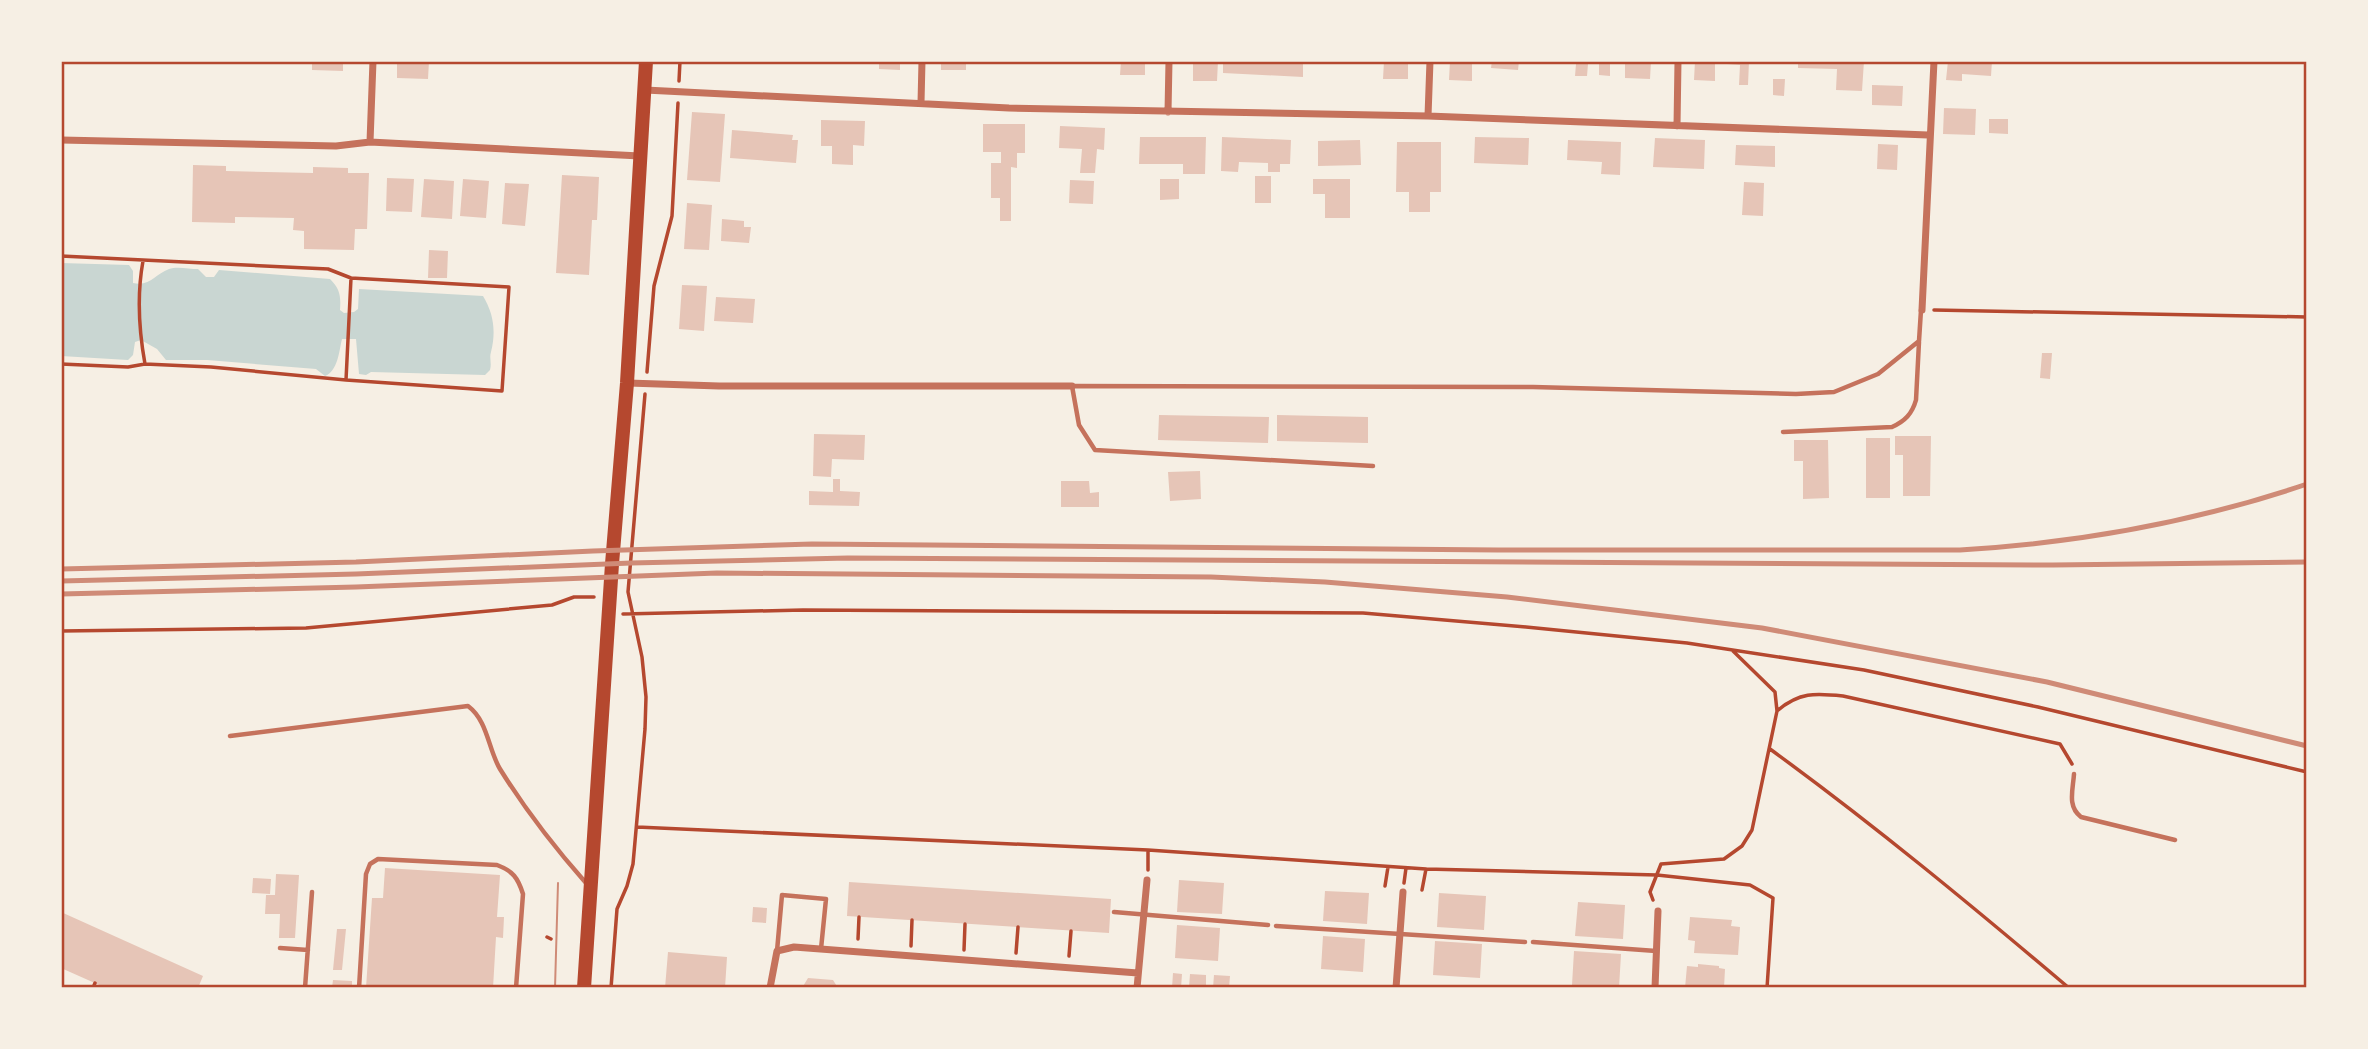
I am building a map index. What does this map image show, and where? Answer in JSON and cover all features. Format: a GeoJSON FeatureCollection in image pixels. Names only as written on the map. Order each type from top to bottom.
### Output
{"type":"FeatureCollection","features":[{"type":"Feature","properties":{"kind":"main road"},"geometry":{"type":"LineString","coordinates":[[584,988],[627,383],[646,61]]}},
{"type":"Feature","properties":{"kind":"street"},"geometry":{"type":"LineString","coordinates":[[370,142],[373,61]]}},
{"type":"Feature","properties":{"kind":"street"},"geometry":{"type":"LineString","coordinates":[[921,103],[922,61]]}},
{"type":"Feature","properties":{"kind":"street"},"geometry":{"type":"LineString","coordinates":[[1168,112],[1169,61]]}},
{"type":"Feature","properties":{"kind":"street"},"geometry":{"type":"LineString","coordinates":[[1428,116],[1430,61]]}},
{"type":"Feature","properties":{"kind":"street"},"geometry":{"type":"LineString","coordinates":[[1677,125],[1678,61]]}},
{"type":"Feature","properties":{"kind":"street"},"geometry":{"type":"LineString","coordinates":[[1922,310],[1928,135],[1934,61]]}},
{"type":"Feature","properties":{"kind":"street"},"geometry":{"type":"LineString","coordinates":[[644,90],[1168,112],[1428,116],[1928,135]]}},
{"type":"Feature","properties":{"kind":"street"},"geometry":{"type":"LineString","coordinates":[[61,140],[337,146],[370,142],[640,156]]}},
{"type":"Feature","properties":{"kind":"street"},"geometry":{"type":"LineString","coordinates":[[627,383],[719,386],[1072,386]]}},
{"type":"Feature","properties":{"kind":"street"},"geometry":{"type":"LineString","coordinates":[[1138,988],[1147,880]]}},
{"type":"Feature","properties":{"kind":"street"},"geometry":{"type":"LineString","coordinates":[[1396,988],[1403,892]]}},
{"type":"Feature","properties":{"kind":"street"},"geometry":{"type":"LineString","coordinates":[[1655,988],[1658,911]]}},
{"type":"Feature","properties":{"kind":"street"},"geometry":{"type":"LineString","coordinates":[[771,988],[776,951],[794,947],[1138,973]]}},
{"type":"Feature","properties":{"kind":"lane"},"geometry":{"type":"LineString","coordinates":[[1783,432],[1892,427],[1901,423],[1914,409],[1916,400],[1922,310]]}},
{"type":"Feature","properties":{"kind":"lane"},"geometry":{"type":"LineString","coordinates":[[1373,466],[1095,450],[1079,425],[1072,386],[1533,387],[1822,393],[1835,392],[1878,374],[1919,341]]}},
{"type":"Feature","properties":{"kind":"lane"},"geometry":{"type":"LineString","coordinates":[[230,736],[468,706],[480,719],[499,767],[555,845],[590,888]]}},
{"type":"Feature","properties":{"kind":"lane"},"geometry":{"type":"LineString","coordinates":[[2074,774],[2071,803],[2075,813],[2081,817],[2175,840]]}},
{"type":"Feature","properties":{"kind":"lane"},"geometry":{"type":"LineString","coordinates":[[359,988],[366,874],[370,864],[378,859],[497,864],[510,870],[519,880],[523,894],[516,988]]}},
{"type":"Feature","properties":{"kind":"lane"},"geometry":{"type":"LineString","coordinates":[[305,988],[312,892]]}},
{"type":"Feature","properties":{"kind":"lane"},"geometry":{"type":"LineString","coordinates":[[776,951],[782,895],[826,900],[821,949]]}},
{"type":"Feature","properties":{"kind":"lane"},"geometry":{"type":"LineString","coordinates":[[1114,912],[1268,925]]}},
{"type":"Feature","properties":{"kind":"lane"},"geometry":{"type":"LineString","coordinates":[[1276,926],[1525,942]]}},
{"type":"Feature","properties":{"kind":"lane"},"geometry":{"type":"LineString","coordinates":[[1533,942],[1657,951]]}},
{"type":"Feature","properties":{"kind":"lane"},"geometry":{"type":"LineString","coordinates":[[280,948],[308,950]]}},
{"type":"Feature","properties":{"kind":"path"},"geometry":{"type":"LineString","coordinates":[[611,988],[617,909],[629,880],[638,827],[646,697],[642,657],[628,592],[654,286],[672,216],[680,61]]}},
{"type":"Feature","properties":{"kind":"path"},"geometry":{"type":"LineString","coordinates":[[61,256],[328,269],[351,278],[509,287],[502,391],[211,367],[61,364]]}},
{"type":"Feature","properties":{"kind":"path"},"geometry":{"type":"LineString","coordinates":[[143,261],[140,284],[141,340],[145,364]]}},
{"type":"Feature","properties":{"kind":"path"},"geometry":{"type":"LineString","coordinates":[[346,380],[351,278]]}},
{"type":"Feature","properties":{"kind":"path"},"geometry":{"type":"LineString","coordinates":[[1922,310],[2307,317]]}},
{"type":"Feature","properties":{"kind":"path"},"geometry":{"type":"LineString","coordinates":[[61,631],[306,628],[552,605],[574,597],[610,596]]}},
{"type":"Feature","properties":{"kind":"path"},"geometry":{"type":"LineString","coordinates":[[609,614],[803,610],[1363,613],[1526,627],[1732,650],[1864,670],[2038,706],[2307,772]]}},
{"type":"Feature","properties":{"kind":"path"},"geometry":{"type":"LineString","coordinates":[[1658,911],[1650,892],[1661,864],[1724,859],[1742,846],[1752,830],[1777,711],[1775,692],[1732,650]]}},
{"type":"Feature","properties":{"kind":"path"},"geometry":{"type":"LineString","coordinates":[[1777,711],[1790,700],[1815,693],[1843,696],[2060,744],[2071,761],[2074,774]]}},
{"type":"Feature","properties":{"kind":"path"},"geometry":{"type":"LineString","coordinates":[[1770,749],[1868,823],[2069,988]]}},
{"type":"Feature","properties":{"kind":"path"},"geometry":{"type":"LineString","coordinates":[[638,827],[1148,850],[1426,869],[1657,875],[1750,885],[1773,898],[1767,988]]}},
{"type":"Feature","properties":{"kind":"path"},"geometry":{"type":"LineString","coordinates":[[1147,880],[1148,850]]}},
{"type":"Feature","properties":{"kind":"path"},"geometry":{"type":"LineString","coordinates":[[1385,886],[1388,866]]}},
{"type":"Feature","properties":{"kind":"path"},"geometry":{"type":"LineString","coordinates":[[1422,890],[1426,869]]}},
{"type":"Feature","properties":{"kind":"path"},"geometry":{"type":"LineString","coordinates":[[857,952],[859,917]]}},
{"type":"Feature","properties":{"kind":"path"},"geometry":{"type":"LineString","coordinates":[[910,956],[912,920]]}},
{"type":"Feature","properties":{"kind":"path"},"geometry":{"type":"LineString","coordinates":[[963,960],[965,924]]}},
{"type":"Feature","properties":{"kind":"shaded area"},"geometry":{"type":"Polygon","coordinates":[[[61,263],[129,265],[133,271],[133,283],[139,284],[176,268],[198,269],[206,277],[214,277],[219,270],[330,279],[338,290],[340,310],[344,313],[358,309],[359,289],[483,296],[493,323],[490,370],[485,375],[359,374],[356,339],[342,339],[333,370],[325,376],[316,369],[207,360],[166,360],[157,349],[141,340],[135,342],[133,355],[128,360],[61,356],[61,263]]]}},
{"type":"Feature","properties":{"kind":"building"},"geometry":{"type":"Polygon","coordinates":[[[312,61],[343,61],[343,71],[312,70],[312,61]]]}},
{"type":"Feature","properties":{"kind":"building"},"geometry":{"type":"Polygon","coordinates":[[[397,61],[429,61],[428,79],[397,78],[397,61]]]}},
{"type":"Feature","properties":{"kind":"building"},"geometry":{"type":"Polygon","coordinates":[[[879,61],[900,61],[900,70],[879,69],[879,61]]]}},
{"type":"Feature","properties":{"kind":"building"},"geometry":{"type":"Polygon","coordinates":[[[941,61],[966,61],[966,70],[941,70],[941,61]]]}},
{"type":"Feature","properties":{"kind":"building"},"geometry":{"type":"Polygon","coordinates":[[[1121,61],[1145,61],[1145,75],[1120,75],[1121,61]]]}},
{"type":"Feature","properties":{"kind":"building"},"geometry":{"type":"Polygon","coordinates":[[[1193,61],[1218,61],[1217,81],[1193,81],[1193,61]]]}},
{"type":"Feature","properties":{"kind":"building"},"geometry":{"type":"Polygon","coordinates":[[[1223,61],[1303,61],[1303,77],[1223,73],[1223,61]]]}},
{"type":"Feature","properties":{"kind":"building"},"geometry":{"type":"Polygon","coordinates":[[[1384,61],[1408,61],[1408,79],[1383,79],[1384,61]]]}},
{"type":"Feature","properties":{"kind":"building"},"geometry":{"type":"Polygon","coordinates":[[[1450,61],[1472,61],[1472,81],[1449,80],[1450,61]]]}},
{"type":"Feature","properties":{"kind":"building"},"geometry":{"type":"Polygon","coordinates":[[[1492,61],[1519,61],[1518,70],[1491,68],[1492,61]]]}},
{"type":"Feature","properties":{"kind":"building"},"geometry":{"type":"Polygon","coordinates":[[[1599,61],[1610,61],[1610,76],[1599,75],[1599,61]]]}},
{"type":"Feature","properties":{"kind":"building"},"geometry":{"type":"Polygon","coordinates":[[[1625,61],[1651,61],[1650,79],[1625,78],[1625,61]]]}},
{"type":"Feature","properties":{"kind":"building"},"geometry":{"type":"Polygon","coordinates":[[[1695,61],[1715,61],[1715,81],[1694,80],[1695,61]]]}},
{"type":"Feature","properties":{"kind":"building"},"geometry":{"type":"Polygon","coordinates":[[[1727,61],[1749,61],[1748,85],[1739,85],[1740,65],[1727,64],[1727,61]]]}},
{"type":"Feature","properties":{"kind":"building"},"geometry":{"type":"Polygon","coordinates":[[[1798,61],[1864,61],[1862,91],[1836,90],[1837,69],[1798,68],[1798,61]]]}},
{"type":"Feature","properties":{"kind":"building"},"geometry":{"type":"Polygon","coordinates":[[[1948,61],[1992,61],[1991,76],[1962,74],[1962,81],[1946,80],[1948,61]]]}},
{"type":"Feature","properties":{"kind":"building"},"geometry":{"type":"Polygon","coordinates":[[[1576,64],[1588,64],[1587,76],[1575,76],[1576,64]]]}},
{"type":"Feature","properties":{"kind":"building"},"geometry":{"type":"Polygon","coordinates":[[[1773,79],[1785,79],[1784,96],[1773,95],[1773,79]]]}},
{"type":"Feature","properties":{"kind":"building"},"geometry":{"type":"Polygon","coordinates":[[[1872,85],[1903,86],[1902,106],[1872,105],[1872,85]]]}},
{"type":"Feature","properties":{"kind":"building"},"geometry":{"type":"Polygon","coordinates":[[[1944,108],[1976,109],[1975,135],[1943,134],[1944,108]]]}},
{"type":"Feature","properties":{"kind":"building"},"geometry":{"type":"Polygon","coordinates":[[[692,112],[725,114],[720,182],[687,180],[692,112]]]}},
{"type":"Feature","properties":{"kind":"building"},"geometry":{"type":"Polygon","coordinates":[[[1989,119],[2008,119],[2008,134],[1989,133],[1989,119]]]}},
{"type":"Feature","properties":{"kind":"building"},"geometry":{"type":"Polygon","coordinates":[[[821,120],[865,121],[864,146],[853,145],[853,165],[832,164],[832,146],[821,146],[821,120]]]}},
{"type":"Feature","properties":{"kind":"building"},"geometry":{"type":"Polygon","coordinates":[[[983,124],[1025,124],[1025,153],[1017,153],[1017,168],[1011,167],[1011,221],[1000,221],[1000,198],[991,198],[991,163],[1001,163],[1001,152],[983,152],[983,124]]]}},
{"type":"Feature","properties":{"kind":"building"},"geometry":{"type":"Polygon","coordinates":[[[1060,126],[1105,128],[1104,150],[1097,149],[1095,173],[1080,173],[1082,149],[1059,148],[1060,126]]]}},
{"type":"Feature","properties":{"kind":"building"},"geometry":{"type":"Polygon","coordinates":[[[732,130],[793,135],[792,140],[798,140],[796,163],[730,158],[732,130]]]}},
{"type":"Feature","properties":{"kind":"building"},"geometry":{"type":"Polygon","coordinates":[[[1140,137],[1206,137],[1205,174],[1183,174],[1183,164],[1139,164],[1140,137]]]}},
{"type":"Feature","properties":{"kind":"building"},"geometry":{"type":"Polygon","coordinates":[[[1222,137],[1291,140],[1290,164],[1280,164],[1280,172],[1268,172],[1268,163],[1239,162],[1238,172],[1221,171],[1222,137]]]}},
{"type":"Feature","properties":{"kind":"building"},"geometry":{"type":"Polygon","coordinates":[[[1475,137],[1529,138],[1528,165],[1474,163],[1475,137]]]}},
{"type":"Feature","properties":{"kind":"building"},"geometry":{"type":"Polygon","coordinates":[[[1655,138],[1705,140],[1704,169],[1653,167],[1655,138]]]}},
{"type":"Feature","properties":{"kind":"building"},"geometry":{"type":"Polygon","coordinates":[[[1360,140],[1361,165],[1318,166],[1318,141],[1360,140]]]}},
{"type":"Feature","properties":{"kind":"building"},"geometry":{"type":"Polygon","coordinates":[[[1568,140],[1621,142],[1620,175],[1601,174],[1602,162],[1567,160],[1568,140]]]}},
{"type":"Feature","properties":{"kind":"building"},"geometry":{"type":"Polygon","coordinates":[[[1397,142],[1441,142],[1441,192],[1430,192],[1430,212],[1409,212],[1409,192],[1396,192],[1397,142]]]}},
{"type":"Feature","properties":{"kind":"building"},"geometry":{"type":"Polygon","coordinates":[[[1878,144],[1898,145],[1897,170],[1877,169],[1878,144]]]}},
{"type":"Feature","properties":{"kind":"building"},"geometry":{"type":"Polygon","coordinates":[[[1736,145],[1775,146],[1775,167],[1735,165],[1736,145]]]}},
{"type":"Feature","properties":{"kind":"building"},"geometry":{"type":"Polygon","coordinates":[[[193,165],[226,166],[226,171],[313,173],[313,167],[348,168],[348,173],[369,173],[367,229],[355,229],[354,250],[304,249],[304,231],[293,230],[294,218],[235,217],[235,223],[192,222],[193,165]]]}},
{"type":"Feature","properties":{"kind":"building"},"geometry":{"type":"Polygon","coordinates":[[[562,175],[599,177],[597,220],[592,220],[589,275],[556,273],[562,175]]]}},
{"type":"Feature","properties":{"kind":"building"},"geometry":{"type":"Polygon","coordinates":[[[1255,176],[1271,176],[1271,203],[1255,203],[1255,176]]]}},
{"type":"Feature","properties":{"kind":"building"},"geometry":{"type":"Polygon","coordinates":[[[387,178],[414,179],[412,212],[386,211],[387,178]]]}},
{"type":"Feature","properties":{"kind":"building"},"geometry":{"type":"Polygon","coordinates":[[[424,179],[454,181],[452,219],[421,217],[424,179]]]}},
{"type":"Feature","properties":{"kind":"building"},"geometry":{"type":"Polygon","coordinates":[[[463,179],[489,181],[486,218],[460,216],[463,179]]]}},
{"type":"Feature","properties":{"kind":"building"},"geometry":{"type":"Polygon","coordinates":[[[1160,179],[1179,179],[1179,199],[1160,200],[1160,179]]]}},
{"type":"Feature","properties":{"kind":"building"},"geometry":{"type":"Polygon","coordinates":[[[1313,179],[1350,179],[1350,218],[1325,218],[1325,194],[1313,194],[1313,179]]]}},
{"type":"Feature","properties":{"kind":"building"},"geometry":{"type":"Polygon","coordinates":[[[1070,180],[1094,181],[1093,204],[1069,203],[1070,180]]]}},
{"type":"Feature","properties":{"kind":"building"},"geometry":{"type":"Polygon","coordinates":[[[1744,182],[1764,183],[1763,216],[1742,215],[1744,182]]]}},
{"type":"Feature","properties":{"kind":"building"},"geometry":{"type":"Polygon","coordinates":[[[505,183],[529,184],[525,226],[502,224],[505,183]]]}},
{"type":"Feature","properties":{"kind":"building"},"geometry":{"type":"Polygon","coordinates":[[[687,203],[712,205],[709,250],[684,249],[687,203]]]}},
{"type":"Feature","properties":{"kind":"building"},"geometry":{"type":"Polygon","coordinates":[[[722,219],[744,221],[744,227],[751,227],[749,243],[721,241],[722,219]]]}},
{"type":"Feature","properties":{"kind":"building"},"geometry":{"type":"Polygon","coordinates":[[[429,250],[448,251],[447,278],[428,278],[429,250]]]}},
{"type":"Feature","properties":{"kind":"building"},"geometry":{"type":"Polygon","coordinates":[[[682,285],[707,286],[704,331],[679,329],[682,285]]]}},
{"type":"Feature","properties":{"kind":"building"},"geometry":{"type":"Polygon","coordinates":[[[716,297],[755,299],[753,323],[714,321],[716,297]]]}},
{"type":"Feature","properties":{"kind":"building"},"geometry":{"type":"Polygon","coordinates":[[[2042,353],[2052,353],[2050,379],[2040,378],[2042,353]]]}},
{"type":"Feature","properties":{"kind":"building"},"geometry":{"type":"Polygon","coordinates":[[[1159,415],[1269,417],[1268,443],[1158,440],[1159,415]]]}},
{"type":"Feature","properties":{"kind":"building"},"geometry":{"type":"Polygon","coordinates":[[[1277,415],[1368,417],[1368,443],[1277,441],[1277,415]]]}},
{"type":"Feature","properties":{"kind":"building"},"geometry":{"type":"Polygon","coordinates":[[[814,434],[865,435],[864,460],[832,459],[831,477],[813,476],[814,434]]]}},
{"type":"Feature","properties":{"kind":"building"},"geometry":{"type":"Polygon","coordinates":[[[1895,436],[1931,436],[1930,496],[1903,496],[1903,455],[1895,455],[1895,436]]]}},
{"type":"Feature","properties":{"kind":"building"},"geometry":{"type":"Polygon","coordinates":[[[1866,438],[1890,438],[1890,498],[1866,498],[1866,438]]]}},
{"type":"Feature","properties":{"kind":"building"},"geometry":{"type":"Polygon","coordinates":[[[1794,440],[1828,440],[1829,498],[1803,499],[1803,461],[1794,461],[1794,440]]]}},
{"type":"Feature","properties":{"kind":"building"},"geometry":{"type":"Polygon","coordinates":[[[1200,471],[1201,499],[1170,501],[1168,472],[1200,471]]]}},
{"type":"Feature","properties":{"kind":"building"},"geometry":{"type":"Polygon","coordinates":[[[833,479],[840,479],[840,491],[860,492],[859,506],[809,505],[809,491],[833,492],[833,479]]]}},
{"type":"Feature","properties":{"kind":"building"},"geometry":{"type":"Polygon","coordinates":[[[1061,481],[1089,481],[1090,493],[1099,492],[1099,507],[1061,507],[1061,481]]]}},
{"type":"Feature","properties":{"kind":"building"},"geometry":{"type":"Polygon","coordinates":[[[385,868],[500,875],[497,917],[504,917],[503,938],[496,937],[493,988],[366,988],[372,898],[383,898],[385,868]]]}},
{"type":"Feature","properties":{"kind":"building"},"geometry":{"type":"Polygon","coordinates":[[[276,874],[299,875],[295,938],[279,938],[280,914],[265,914],[266,895],[275,895],[276,874]]]}},
{"type":"Feature","properties":{"kind":"building"},"geometry":{"type":"Polygon","coordinates":[[[253,878],[271,879],[270,894],[252,893],[253,878]]]}},
{"type":"Feature","properties":{"kind":"building"},"geometry":{"type":"Polygon","coordinates":[[[1179,880],[1224,883],[1222,914],[1177,912],[1179,880]]]}},
{"type":"Feature","properties":{"kind":"building"},"geometry":{"type":"Polygon","coordinates":[[[849,882],[1111,899],[1109,933],[847,916],[849,882]]]}},
{"type":"Feature","properties":{"kind":"building"},"geometry":{"type":"Polygon","coordinates":[[[1325,891],[1369,893],[1367,924],[1323,921],[1325,891]]]}},
{"type":"Feature","properties":{"kind":"building"},"geometry":{"type":"Polygon","coordinates":[[[1439,893],[1486,896],[1484,930],[1437,927],[1439,893]]]}},
{"type":"Feature","properties":{"kind":"building"},"geometry":{"type":"Polygon","coordinates":[[[1578,902],[1625,905],[1623,939],[1575,936],[1578,902]]]}},
{"type":"Feature","properties":{"kind":"building"},"geometry":{"type":"Polygon","coordinates":[[[753,907],[767,908],[766,923],[752,922],[753,907]]]}},
{"type":"Feature","properties":{"kind":"building"},"geometry":{"type":"Polygon","coordinates":[[[61,912],[203,976],[198,988],[106,988],[61,968],[61,912]]]}},
{"type":"Feature","properties":{"kind":"building"},"geometry":{"type":"Polygon","coordinates":[[[1690,917],[1732,920],[1731,926],[1740,927],[1738,955],[1694,953],[1695,941],[1688,940],[1690,917]]]}},
{"type":"Feature","properties":{"kind":"building"},"geometry":{"type":"Polygon","coordinates":[[[1177,925],[1220,928],[1218,961],[1175,958],[1177,925]]]}},
{"type":"Feature","properties":{"kind":"building"},"geometry":{"type":"Polygon","coordinates":[[[337,929],[346,929],[342,970],[333,970],[337,929]]]}},
{"type":"Feature","properties":{"kind":"building"},"geometry":{"type":"Polygon","coordinates":[[[1323,936],[1365,939],[1363,972],[1321,969],[1323,936]]]}},
{"type":"Feature","properties":{"kind":"building"},"geometry":{"type":"Polygon","coordinates":[[[1435,941],[1482,944],[1480,978],[1433,975],[1435,941]]]}},
{"type":"Feature","properties":{"kind":"building"},"geometry":{"type":"Polygon","coordinates":[[[1574,951],[1621,954],[1619,988],[1572,985],[1574,951]]]}},
{"type":"Feature","properties":{"kind":"building"},"geometry":{"type":"Polygon","coordinates":[[[668,952],[727,957],[725,988],[665,988],[668,952]]]}},
{"type":"Feature","properties":{"kind":"building"},"geometry":{"type":"Polygon","coordinates":[[[1698,964],[1725,969],[1724,988],[1685,988],[1687,966],[1698,967],[1698,964]]]}},
{"type":"Feature","properties":{"kind":"building"},"geometry":{"type":"Polygon","coordinates":[[[1173,973],[1182,974],[1181,988],[1172,988],[1173,973]]]}},
{"type":"Feature","properties":{"kind":"building"},"geometry":{"type":"Polygon","coordinates":[[[1190,974],[1206,975],[1206,988],[1189,988],[1190,974]]]}},
{"type":"Feature","properties":{"kind":"building"},"geometry":{"type":"Polygon","coordinates":[[[1214,975],[1230,976],[1229,988],[1213,988],[1214,975]]]}},
{"type":"Feature","properties":{"kind":"building"},"geometry":{"type":"Polygon","coordinates":[[[808,978],[833,980],[838,988],[802,988],[808,978]]]}},
{"type":"Feature","properties":{"kind":"building"},"geometry":{"type":"Polygon","coordinates":[[[333,980],[352,981],[352,988],[332,988],[333,980]]]}},
{"type":"Feature","properties":{"kind":"tram line"},"geometry":{"type":"LineString","coordinates":[[555,988],[558,883]]}},
{"type":"Feature","properties":{"kind":"railway"},"geometry":{"type":"LineString","coordinates":[[61,569],[356,562],[812,544],[1498,550],[1960,550],[2048,542],[2135,529],[2222,509],[2307,484]]}},
{"type":"Feature","properties":{"kind":"railway"},"geometry":{"type":"LineString","coordinates":[[61,581],[848,558],[2053,565],[2307,562]]}},
{"type":"Feature","properties":{"kind":"railway"},"geometry":{"type":"LineString","coordinates":[[61,594],[356,587],[717,573],[1211,577],[1325,582],[1507,597],[1762,628],[2047,682],[2307,746]]}}]}
